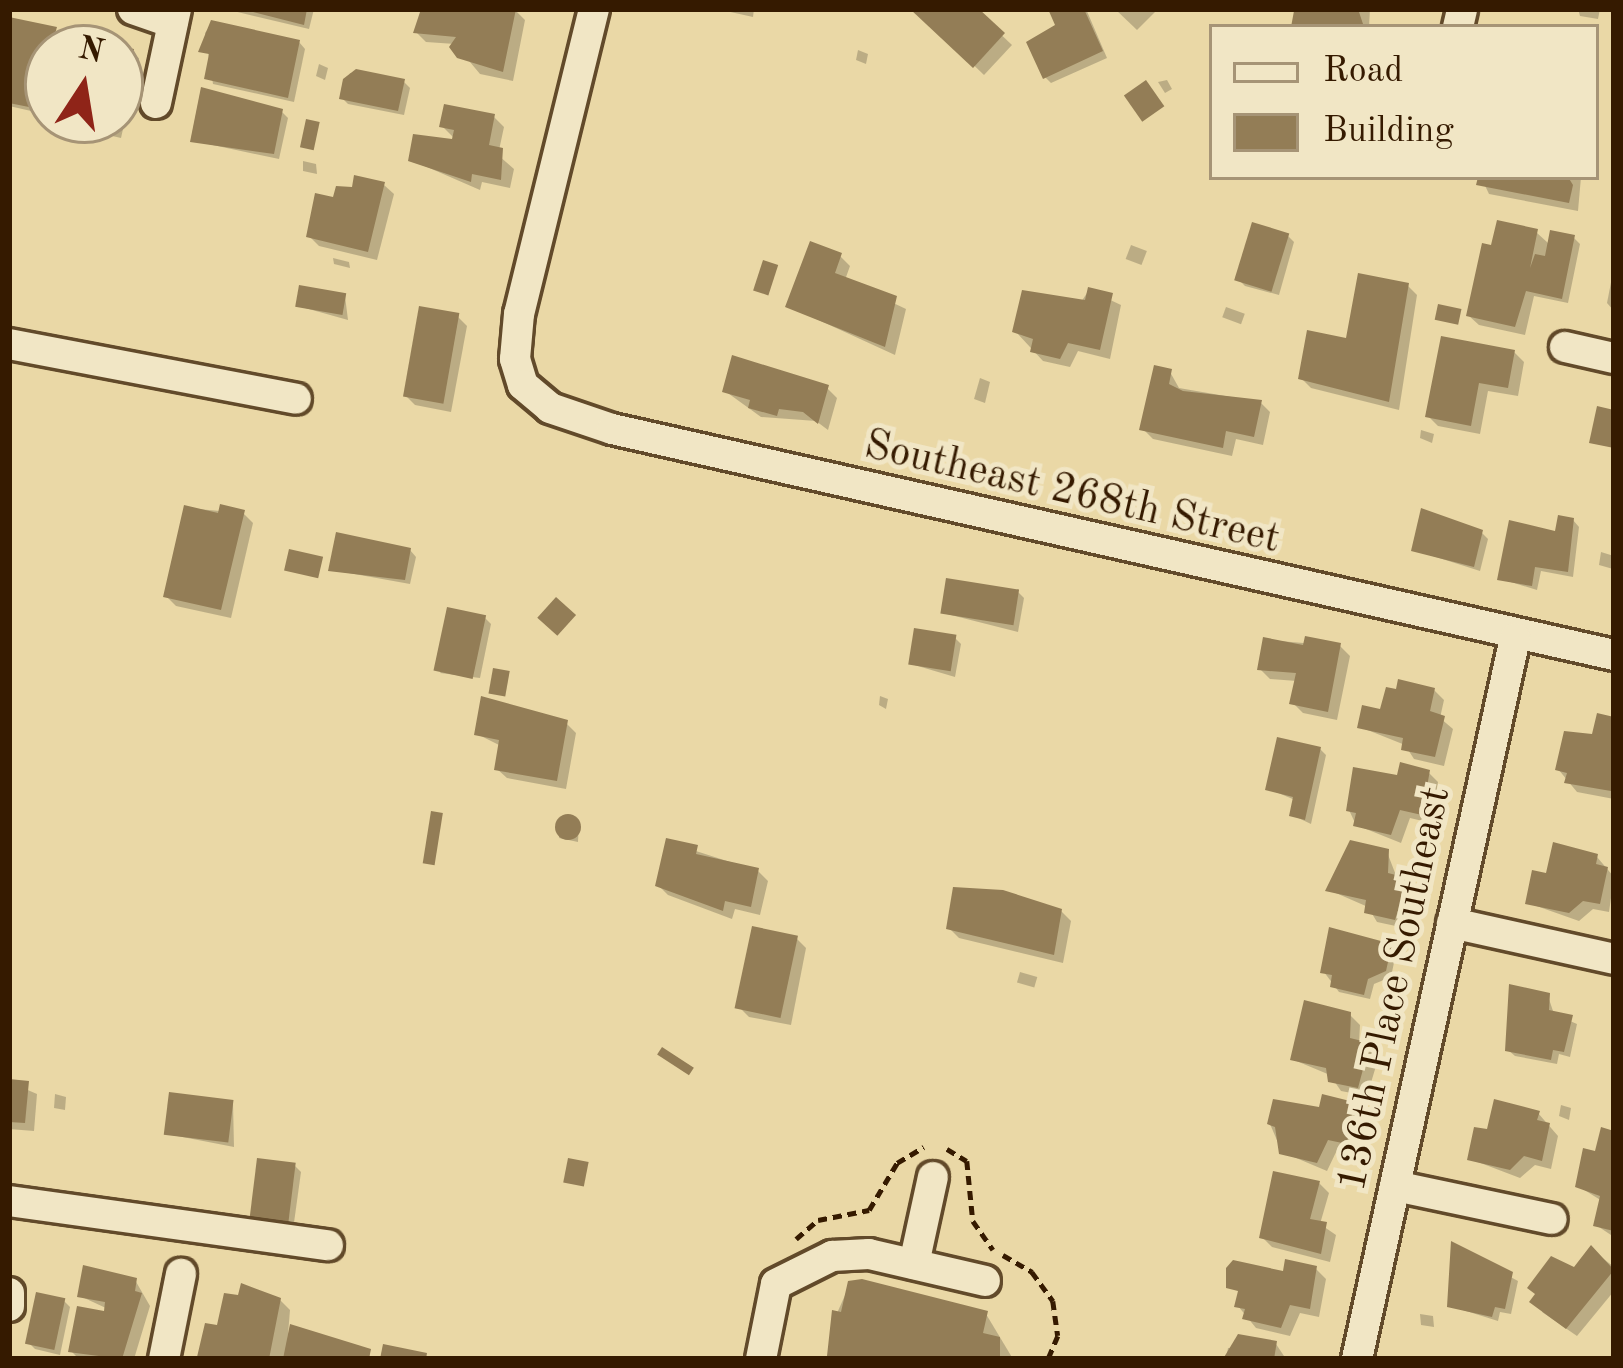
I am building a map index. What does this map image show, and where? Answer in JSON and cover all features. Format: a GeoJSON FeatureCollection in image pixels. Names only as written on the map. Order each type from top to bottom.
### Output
{"type":"FeatureCollection","features":[{"type":"Feature","properties":{"kind":"street"},"geometry":{"type":"LineString","coordinates":[[133,9],[174,16],[156,103]]}},
{"type":"Feature","properties":{"kind":"street","name":"Southeast 268th Street"},"geometry":{"type":"LineString","coordinates":[[594,9],[519,314],[515,359],[523,385],[550,408],[613,429],[1515,638],[1614,655]]}},
{"type":"Feature","properties":{"kind":"street"},"geometry":{"type":"LineString","coordinates":[[9,344],[296,399]]}},
{"type":"Feature","properties":{"kind":"street"},"geometry":{"type":"LineString","coordinates":[[1565,347],[1614,358]]}},
{"type":"Feature","properties":{"kind":"street","name":"136th Place Southeast"},"geometry":{"type":"LineString","coordinates":[[1357,1359],[1515,638]]}},
{"type":"Feature","properties":{"kind":"street"},"geometry":{"type":"LineString","coordinates":[[1452,922],[1614,959]]}},
{"type":"Feature","properties":{"kind":"street"},"geometry":{"type":"LineString","coordinates":[[914,1264],[933,1178]]}},
{"type":"Feature","properties":{"kind":"street"},"geometry":{"type":"LineString","coordinates":[[1394,1186],[1552,1220]]}},
{"type":"Feature","properties":{"kind":"street"},"geometry":{"type":"LineString","coordinates":[[9,1201],[328,1245]]}},
{"type":"Feature","properties":{"kind":"street"},"geometry":{"type":"LineString","coordinates":[[760,1359],[776,1284],[793,1270],[869,1254],[985,1281]]}},
{"type":"Feature","properties":{"kind":"street"},"geometry":{"type":"LineString","coordinates":[[164,1359],[181,1274]]}},
{"type":"Feature","properties":{"kind":"street"},"geometry":{"type":"LineString","coordinates":[[9,1293],[9,1306]]}},
{"type":"Feature","properties":{"kind":"building"},"geometry":{"type":"Polygon","coordinates":[[[241,9],[307,9],[304,25],[241,9]]]}},
{"type":"Feature","properties":{"kind":"building"},"geometry":{"type":"Polygon","coordinates":[[[421,9],[516,9],[503,72],[457,58],[449,47],[456,37],[413,33],[421,9]]]}},
{"type":"Feature","properties":{"kind":"building"},"geometry":{"type":"Polygon","coordinates":[[[910,9],[979,9],[1005,33],[973,68],[910,9]]]}},
{"type":"Feature","properties":{"kind":"building"},"geometry":{"type":"Polygon","coordinates":[[[1048,9],[1084,9],[1103,51],[1043,79],[1026,42],[1055,25],[1048,9]]]}},
{"type":"Feature","properties":{"kind":"building"},"geometry":{"type":"Polygon","coordinates":[[[1358,9],[1363,24],[1292,24],[1294,11],[1358,9]]]}},
{"type":"Feature","properties":{"kind":"building"},"geometry":{"type":"Polygon","coordinates":[[[9,17],[43,24],[24,24],[24,106],[9,103],[9,17]]]}},
{"type":"Feature","properties":{"kind":"building"},"geometry":{"type":"Polygon","coordinates":[[[211,20],[300,40],[288,98],[204,79],[209,54],[198,52],[211,20]]]}},
{"type":"Feature","properties":{"kind":"building"},"geometry":{"type":"Polygon","coordinates":[[[356,69],[405,79],[398,111],[339,99],[343,79],[356,69]]]}},
{"type":"Feature","properties":{"kind":"building"},"geometry":{"type":"Polygon","coordinates":[[[1146,80],[1164,106],[1142,122],[1124,95],[1146,80]]]}},
{"type":"Feature","properties":{"kind":"building"},"geometry":{"type":"Polygon","coordinates":[[[201,87],[283,109],[274,154],[190,142],[201,87]]]}},
{"type":"Feature","properties":{"kind":"building"},"geometry":{"type":"Polygon","coordinates":[[[444,104],[495,114],[489,145],[503,148],[501,180],[472,174],[471,182],[408,161],[413,134],[452,139],[454,130],[439,127],[444,104]]]}},
{"type":"Feature","properties":{"kind":"building"},"geometry":{"type":"Polygon","coordinates":[[[306,119],[320,122],[314,150],[300,147],[306,119]]]}},
{"type":"Feature","properties":{"kind":"building"},"geometry":{"type":"Polygon","coordinates":[[[354,175],[385,182],[368,252],[306,237],[315,193],[333,197],[336,186],[352,187],[354,175]]]}},
{"type":"Feature","properties":{"kind":"building"},"geometry":{"type":"Polygon","coordinates":[[[1477,180],[1570,180],[1573,185],[1569,203],[1476,185],[1477,180]]]}},
{"type":"Feature","properties":{"kind":"building"},"geometry":{"type":"Polygon","coordinates":[[[1497,220],[1538,229],[1530,268],[1535,254],[1545,256],[1550,230],[1575,235],[1562,299],[1526,291],[1515,327],[1466,316],[1482,243],[1491,245],[1497,220]]]}},
{"type":"Feature","properties":{"kind":"building"},"geometry":{"type":"Polygon","coordinates":[[[1252,222],[1289,233],[1271,292],[1234,280],[1252,222]]]}},
{"type":"Feature","properties":{"kind":"building"},"geometry":{"type":"Polygon","coordinates":[[[810,241],[842,253],[835,273],[897,296],[885,347],[785,307],[810,241]]]}},
{"type":"Feature","properties":{"kind":"building"},"geometry":{"type":"Polygon","coordinates":[[[763,260],[778,265],[768,295],[753,290],[763,260]]]}},
{"type":"Feature","properties":{"kind":"building"},"geometry":{"type":"Polygon","coordinates":[[[1358,273],[1409,283],[1389,402],[1298,379],[1307,330],[1346,338],[1358,273]]]}},
{"type":"Feature","properties":{"kind":"building"},"geometry":{"type":"Polygon","coordinates":[[[299,285],[346,293],[342,315],[295,307],[299,285]]]}},
{"type":"Feature","properties":{"kind":"building"},"geometry":{"type":"Polygon","coordinates":[[[1088,287],[1113,293],[1100,350],[1068,343],[1060,359],[1030,352],[1033,339],[1012,332],[1022,290],[1085,300],[1088,287]]]}},
{"type":"Feature","properties":{"kind":"building"},"geometry":{"type":"Polygon","coordinates":[[[1438,304],[1461,309],[1458,325],[1435,320],[1438,304]]]}},
{"type":"Feature","properties":{"kind":"building"},"geometry":{"type":"Polygon","coordinates":[[[419,306],[459,313],[443,404],[403,397],[419,306]]]}},
{"type":"Feature","properties":{"kind":"building"},"geometry":{"type":"Polygon","coordinates":[[[1441,336],[1515,350],[1508,388],[1479,383],[1471,426],[1425,417],[1441,336]]]}},
{"type":"Feature","properties":{"kind":"building"},"geometry":{"type":"Polygon","coordinates":[[[732,355],[829,385],[818,424],[803,412],[779,409],[777,416],[748,408],[750,400],[722,392],[732,355]]]}},
{"type":"Feature","properties":{"kind":"building"},"geometry":{"type":"Polygon","coordinates":[[[1154,365],[1172,369],[1169,384],[1183,391],[1262,400],[1254,437],[1226,431],[1223,448],[1139,430],[1154,365]]]}},
{"type":"Feature","properties":{"kind":"building"},"geometry":{"type":"Polygon","coordinates":[[[1597,406],[1614,410],[1614,448],[1589,443],[1597,406]]]}},
{"type":"Feature","properties":{"kind":"building"},"geometry":{"type":"Polygon","coordinates":[[[220,504],[245,510],[221,610],[163,597],[184,505],[218,513],[220,504]]]}},
{"type":"Feature","properties":{"kind":"building"},"geometry":{"type":"Polygon","coordinates":[[[1421,508],[1483,530],[1474,567],[1411,551],[1421,508]]]}},
{"type":"Feature","properties":{"kind":"building"},"geometry":{"type":"Polygon","coordinates":[[[1558,515],[1574,518],[1568,572],[1535,567],[1532,586],[1497,580],[1509,520],[1555,531],[1558,515]]]}},
{"type":"Feature","properties":{"kind":"building"},"geometry":{"type":"Polygon","coordinates":[[[336,532],[411,548],[405,580],[328,571],[336,532]]]}},
{"type":"Feature","properties":{"kind":"building"},"geometry":{"type":"Polygon","coordinates":[[[289,549],[323,557],[318,578],[284,570],[289,549]]]}},
{"type":"Feature","properties":{"kind":"building"},"geometry":{"type":"Polygon","coordinates":[[[946,578],[1019,590],[1013,625],[940,614],[946,578]]]}},
{"type":"Feature","properties":{"kind":"building"},"geometry":{"type":"Polygon","coordinates":[[[556,597],[576,615],[557,636],[537,618],[556,597]]]}},
{"type":"Feature","properties":{"kind":"building"},"geometry":{"type":"Polygon","coordinates":[[[447,607],[486,615],[473,679],[433,671],[447,607]]]}},
{"type":"Feature","properties":{"kind":"building"},"geometry":{"type":"Polygon","coordinates":[[[914,628],[956,635],[951,671],[908,665],[914,628]]]}},
{"type":"Feature","properties":{"kind":"building"},"geometry":{"type":"Polygon","coordinates":[[[1305,636],[1341,643],[1328,712],[1289,704],[1296,673],[1257,670],[1263,637],[1303,645],[1305,636]]]}},
{"type":"Feature","properties":{"kind":"building"},"geometry":{"type":"Polygon","coordinates":[[[493,668],[510,671],[505,697],[488,694],[493,668]]]}},
{"type":"Feature","properties":{"kind":"building"},"geometry":{"type":"Polygon","coordinates":[[[1398,679],[1435,688],[1430,711],[1445,716],[1435,757],[1401,750],[1403,738],[1357,728],[1362,705],[1380,709],[1386,687],[1396,689],[1398,679]]]}},
{"type":"Feature","properties":{"kind":"building"},"geometry":{"type":"Polygon","coordinates":[[[481,696],[568,720],[557,781],[494,770],[499,740],[474,735],[481,696]]]}},
{"type":"Feature","properties":{"kind":"building"},"geometry":{"type":"Polygon","coordinates":[[[1597,713],[1614,717],[1611,791],[1564,783],[1567,773],[1555,770],[1564,731],[1592,734],[1597,713]]]}},
{"type":"Feature","properties":{"kind":"building"},"geometry":{"type":"Polygon","coordinates":[[[1277,737],[1321,747],[1305,820],[1289,816],[1293,797],[1265,790],[1277,737]]]}},
{"type":"Feature","properties":{"kind":"building"},"geometry":{"type":"Polygon","coordinates":[[[1400,762],[1430,770],[1422,815],[1400,810],[1391,835],[1353,826],[1356,813],[1346,811],[1353,767],[1397,775],[1400,762]]]}},
{"type":"Feature","properties":{"kind":"building"},"geometry":{"type":"Polygon","coordinates":[[[431,811],[443,813],[435,865],[423,863],[431,811]]]}},
{"type":"Feature","properties":{"kind":"building"},"geometry":{"type":"Polygon","coordinates":[[[568,814],[581,827],[568,840],[555,827],[568,814]]]}},
{"type":"Feature","properties":{"kind":"building"},"geometry":{"type":"Polygon","coordinates":[[[666,838],[698,845],[696,854],[759,868],[751,907],[725,901],[723,911],[655,886],[666,838]]]}},
{"type":"Feature","properties":{"kind":"building"},"geometry":{"type":"Polygon","coordinates":[[[1350,840],[1389,849],[1388,873],[1408,878],[1395,920],[1364,913],[1366,900],[1325,891],[1350,840]]]}},
{"type":"Feature","properties":{"kind":"building"},"geometry":{"type":"Polygon","coordinates":[[[1553,842],[1598,854],[1596,864],[1608,867],[1600,904],[1583,901],[1569,913],[1525,904],[1532,870],[1546,873],[1553,842]]]}},
{"type":"Feature","properties":{"kind":"building"},"geometry":{"type":"Polygon","coordinates":[[[953,887],[1003,890],[1062,909],[1054,955],[946,929],[953,887]]]}},
{"type":"Feature","properties":{"kind":"building"},"geometry":{"type":"Polygon","coordinates":[[[752,926],[798,936],[781,1018],[735,1008],[752,926]]]}},
{"type":"Feature","properties":{"kind":"building"},"geometry":{"type":"Polygon","coordinates":[[[1329,927],[1392,944],[1386,971],[1368,979],[1364,995],[1330,987],[1332,975],[1320,973],[1329,927]]]}},
{"type":"Feature","properties":{"kind":"building"},"geometry":{"type":"Polygon","coordinates":[[[1509,984],[1550,993],[1549,1010],[1573,1015],[1564,1052],[1553,1050],[1551,1060],[1505,1051],[1509,984]]]}},
{"type":"Feature","properties":{"kind":"building"},"geometry":{"type":"Polygon","coordinates":[[[1304,1000],[1351,1012],[1350,1038],[1370,1043],[1358,1088],[1328,1082],[1326,1068],[1290,1060],[1304,1000]]]}},
{"type":"Feature","properties":{"kind":"building"},"geometry":{"type":"Polygon","coordinates":[[[662,1047],[694,1068],[689,1075],[657,1055],[662,1047]]]}},
{"type":"Feature","properties":{"kind":"building"},"geometry":{"type":"Polygon","coordinates":[[[9,1079],[29,1081],[25,1123],[9,1122],[9,1079]]]}},
{"type":"Feature","properties":{"kind":"building"},"geometry":{"type":"Polygon","coordinates":[[[169,1092],[234,1100],[228,1143],[164,1135],[169,1092]]]}},
{"type":"Feature","properties":{"kind":"building"},"geometry":{"type":"Polygon","coordinates":[[[1322,1094],[1354,1102],[1347,1144],[1328,1140],[1317,1163],[1279,1154],[1275,1127],[1267,1124],[1273,1099],[1319,1107],[1322,1094]]]}},
{"type":"Feature","properties":{"kind":"building"},"geometry":{"type":"Polygon","coordinates":[[[1494,1099],[1540,1111],[1537,1120],[1550,1123],[1542,1161],[1524,1156],[1510,1170],[1467,1160],[1474,1127],[1487,1129],[1494,1099]]]}},
{"type":"Feature","properties":{"kind":"building"},"geometry":{"type":"Polygon","coordinates":[[[1601,1127],[1614,1131],[1614,1231],[1593,1226],[1600,1196],[1575,1187],[1583,1148],[1595,1151],[1601,1127]]]}},
{"type":"Feature","properties":{"kind":"building"},"geometry":{"type":"Polygon","coordinates":[[[257,1158],[296,1163],[288,1225],[249,1221],[257,1158]]]}},
{"type":"Feature","properties":{"kind":"building"},"geometry":{"type":"Polygon","coordinates":[[[568,1158],[589,1162],[584,1187],[563,1183],[568,1158]]]}},
{"type":"Feature","properties":{"kind":"building"},"geometry":{"type":"Polygon","coordinates":[[[1273,1171],[1320,1181],[1310,1219],[1327,1222],[1321,1254],[1259,1238],[1273,1171]]]}},
{"type":"Feature","properties":{"kind":"building"},"geometry":{"type":"Polygon","coordinates":[[[1451,1241],[1513,1272],[1505,1309],[1495,1307],[1492,1317],[1447,1307],[1451,1241]]]}},
{"type":"Feature","properties":{"kind":"building"},"geometry":{"type":"Polygon","coordinates":[[[1591,1245],[1614,1270],[1566,1329],[1529,1302],[1535,1294],[1527,1288],[1551,1256],[1574,1267],[1591,1245]]]}},
{"type":"Feature","properties":{"kind":"building"},"geometry":{"type":"Polygon","coordinates":[[[1285,1259],[1317,1266],[1310,1309],[1290,1305],[1281,1328],[1242,1319],[1245,1309],[1234,1307],[1238,1291],[1226,1288],[1226,1268],[1233,1260],[1283,1271],[1285,1259]]]}},
{"type":"Feature","properties":{"kind":"building"},"geometry":{"type":"Polygon","coordinates":[[[83,1265],[137,1278],[135,1291],[142,1293],[122,1359],[68,1352],[77,1306],[104,1311],[105,1302],[77,1297],[83,1265]]]}},
{"type":"Feature","properties":{"kind":"building"},"geometry":{"type":"Polygon","coordinates":[[[862,1279],[988,1311],[983,1333],[1000,1337],[1000,1359],[827,1356],[832,1310],[841,1312],[848,1281],[862,1279]]]}},
{"type":"Feature","properties":{"kind":"building"},"geometry":{"type":"Polygon","coordinates":[[[241,1283],[281,1298],[269,1359],[197,1357],[205,1323],[217,1325],[224,1293],[238,1295],[241,1283]]]}},
{"type":"Feature","properties":{"kind":"building"},"geometry":{"type":"Polygon","coordinates":[[[36,1292],[65,1298],[54,1350],[25,1344],[36,1292]]]}},
{"type":"Feature","properties":{"kind":"building"},"geometry":{"type":"Polygon","coordinates":[[[290,1324],[371,1349],[369,1359],[283,1359],[290,1324]]]}},
{"type":"Feature","properties":{"kind":"building"},"geometry":{"type":"Polygon","coordinates":[[[1238,1334],[1277,1341],[1274,1359],[1223,1359],[1238,1334]]]}},
{"type":"Feature","properties":{"kind":"building"},"geometry":{"type":"Polygon","coordinates":[[[383,1344],[427,1353],[426,1359],[380,1359],[383,1344]]]}}]}
